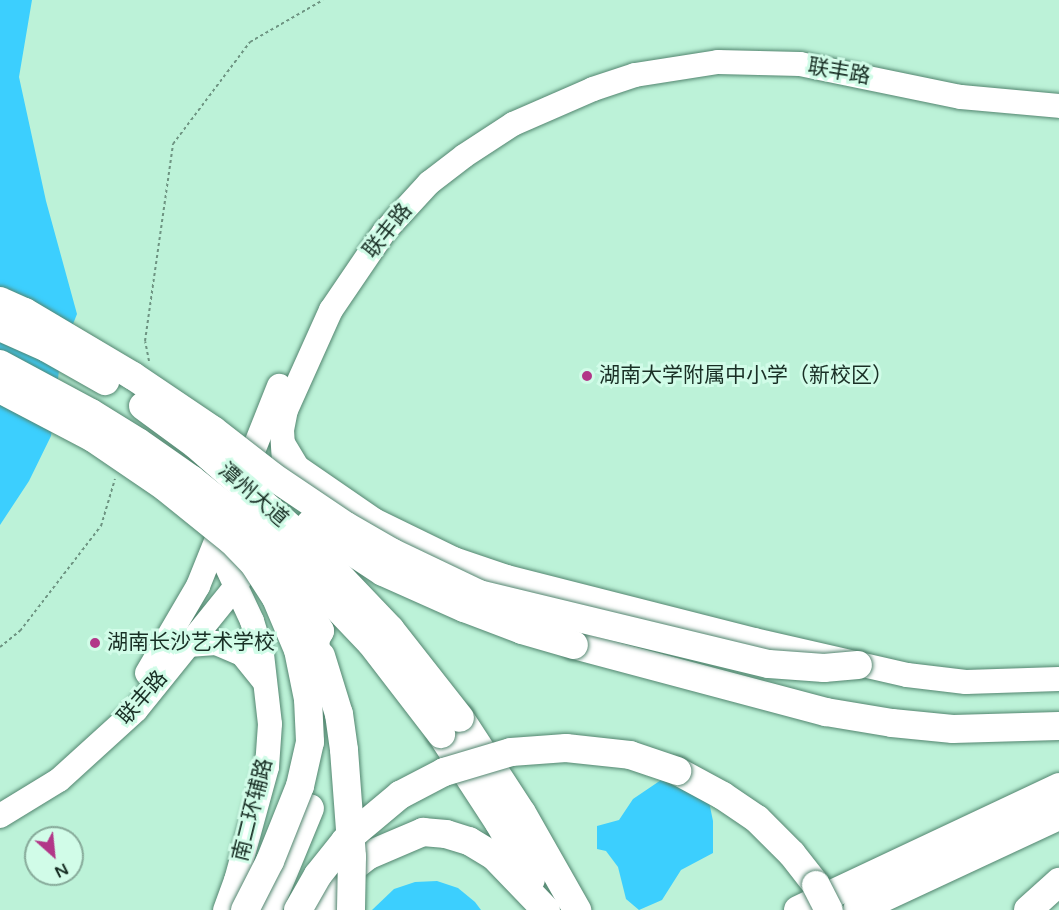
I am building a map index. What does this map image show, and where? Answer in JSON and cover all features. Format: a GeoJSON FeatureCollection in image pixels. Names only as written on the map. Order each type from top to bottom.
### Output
{"type":"FeatureCollection","features":[{"type":"Feature","properties":{"kind":"highway"},"geometry":{"type":"LineString","coordinates":[[0,301],[140,372],[272,476],[328,514],[393,553],[479,594],[769,664],[824,668],[858,665]]}},
{"type":"Feature","properties":{"kind":"highway","name":"潭州大道"},"geometry":{"type":"LineString","coordinates":[[0,327],[47,348],[105,381],[173,426],[306,541],[398,637],[450,726]]}},
{"type":"Feature","properties":{"kind":"highway","name":"潭州大道"},"geometry":{"type":"LineString","coordinates":[[0,364],[91,412],[191,479],[311,580],[450,726]]}},
{"type":"Feature","properties":{"kind":"highway"},"geometry":{"type":"LineString","coordinates":[[140,372],[302,518],[383,572],[464,608],[522,630],[574,645],[826,712],[892,723],[953,729],[1059,726]]}},
{"type":"Feature","properties":{"kind":"highway"},"geometry":{"type":"LineString","coordinates":[[0,389],[163,474],[255,546],[297,591],[320,631],[315,640],[324,717],[320,763],[310,808],[268,910]]}},
{"type":"Feature","properties":{"kind":"highway"},"geometry":{"type":"LineString","coordinates":[[93,438],[165,487],[232,541],[254,564],[276,598],[298,650],[308,699],[310,742],[296,796],[270,861],[244,910]]}},
{"type":"Feature","properties":{"kind":"highway"},"geometry":{"type":"LineString","coordinates":[[315,640],[339,714],[344,750],[352,857],[351,910]]}},
{"type":"Feature","properties":{"kind":"highway"},"geometry":{"type":"LineString","coordinates":[[450,726],[546,910]]}},
{"type":"Feature","properties":{"kind":"highway"},"geometry":{"type":"LineString","coordinates":[[450,726],[510,793],[577,910]]}},
{"type":"Feature","properties":{"kind":"highway"},"geometry":{"type":"LineString","coordinates":[[298,910],[318,875],[345,841],[400,795],[444,772],[511,752],[566,748],[630,755],[677,771],[723,796],[757,819],[792,854],[816,885],[829,910]]}},
{"type":"Feature","properties":{"kind":"highway"},"geometry":{"type":"LineString","coordinates":[[798,910],[1059,787]]}},
{"type":"Feature","properties":{"kind":"highway"},"geometry":{"type":"LineString","coordinates":[[857,910],[1059,816]]}},
{"type":"Feature","properties":{"kind":"highway"},"geometry":{"type":"LineString","coordinates":[[325,910],[328,900],[347,872],[384,847],[423,832],[446,834],[469,841],[494,856],[546,910]]}},
{"type":"Feature","properties":{"kind":"highway"},"geometry":{"type":"LineString","coordinates":[[1028,910],[1059,882]]}},
{"type":"Feature","properties":{"kind":"highway"},"geometry":{"type":"LineString","coordinates":[[1049,910],[1059,899]]}},
{"type":"Feature","properties":{"kind":"main road","name":"联丰路"},"geometry":{"type":"LineString","coordinates":[[0,801],[50,770],[118,710],[161,652],[198,586],[295,350],[316,305],[343,262],[384,209],[429,164],[497,117],[544,94],[626,63],[677,52],[722,46],[775,46],[851,58],[984,86],[1059,92]]}},
{"type":"Feature","properties":{"kind":"main road","name":"联丰路"},"geometry":{"type":"LineString","coordinates":[[0,816],[33,798],[92,752],[136,710],[236,586],[254,555],[282,492],[285,478],[283,443],[286,410],[331,310],[384,232],[429,183],[464,156],[513,124],[593,89],[646,73],[718,62],[761,62],[841,71],[961,97],[1059,106]]}},
{"type":"Feature","properties":{"kind":"main road"},"geometry":{"type":"LineString","coordinates":[[283,443],[288,456],[297,467],[374,520],[454,559],[507,577],[858,665],[907,675],[966,682],[1059,679]]}},
{"type":"Feature","properties":{"kind":"main road"},"geometry":{"type":"LineString","coordinates":[[252,621],[248,589],[291,500],[298,493],[309,489],[319,487],[329,491]]}},
{"type":"Feature","properties":{"kind":"main road","name":"南二环辅路"},"geometry":{"type":"LineString","coordinates":[[217,538],[225,563],[252,621],[267,685],[270,724],[267,767],[236,880],[225,910]]}},
{"type":"Feature","properties":{"kind":"main road"},"geometry":{"type":"LineString","coordinates":[[188,645],[216,643],[242,654],[267,685]]}},
{"type":"Feature","properties":{"kind":"path"},"geometry":{"type":"LineString","coordinates":[[140,372],[150,357],[145,341],[173,144],[250,42],[323,0]]}},
{"type":"Feature","properties":{"kind":"path"},"geometry":{"type":"LineString","coordinates":[[0,647],[20,631],[102,526],[118,470]]}},
{"type":"Feature","properties":{"kind":"water"},"geometry":{"type":"Polygon","coordinates":[[[0,0],[32,0],[19,77],[46,201],[77,314],[61,354],[51,436],[29,481],[0,525],[0,0]]]}},
{"type":"Feature","properties":{"kind":"water"},"geometry":{"type":"Polygon","coordinates":[[[664,778],[707,792],[713,821],[713,853],[681,870],[662,900],[639,910],[626,899],[618,867],[606,851],[597,849],[597,826],[619,820],[633,799],[664,778]]]}},
{"type":"Feature","properties":{"kind":"water"},"geometry":{"type":"Polygon","coordinates":[[[437,881],[458,888],[481,910],[372,910],[394,889],[415,882],[437,881]]]}},
{"type":"Feature","properties":{"kind":"place","name":"湖南大学附属中小学（新校区）"},"geometry":{"type":"Point","coordinates":[587,376]}},
{"type":"Feature","properties":{"kind":"place","name":"湖南长沙艺术学校"},"geometry":{"type":"Point","coordinates":[95,643]}}]}
